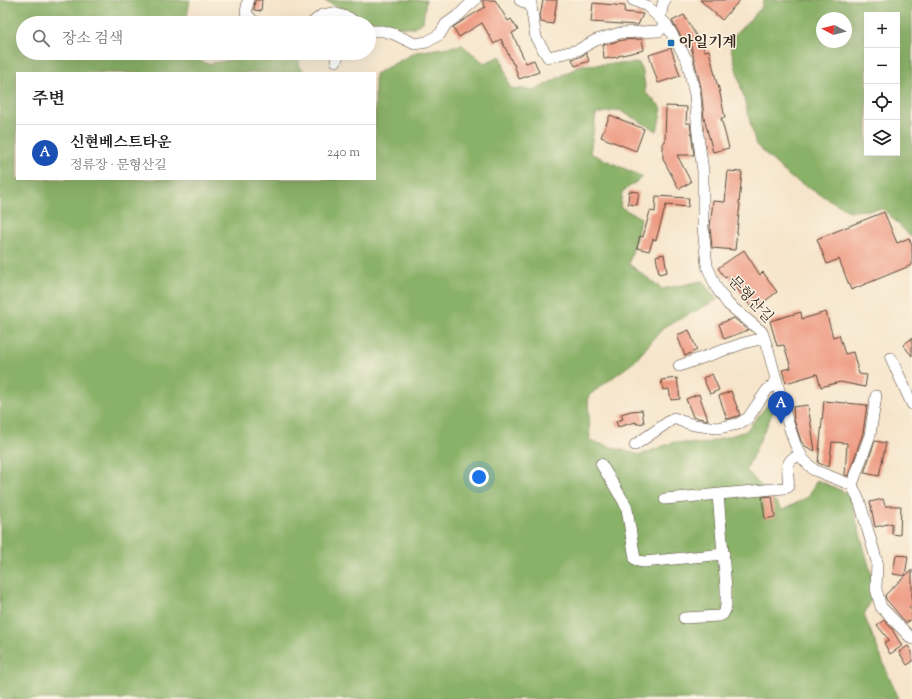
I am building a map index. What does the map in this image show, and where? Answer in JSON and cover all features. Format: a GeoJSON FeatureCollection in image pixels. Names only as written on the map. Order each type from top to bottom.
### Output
{"type":"FeatureCollection","features":[{"type":"Feature","properties":{"kind":"street"},"geometry":{"type":"LineString","coordinates":[[248,0],[246,13],[249,16]]}},
{"type":"Feature","properties":{"kind":"street"},"geometry":{"type":"LineString","coordinates":[[376,31],[394,34],[415,44],[427,42],[440,34],[446,24],[475,0]]}},
{"type":"Feature","properties":{"kind":"street"},"geometry":{"type":"LineString","coordinates":[[520,0],[531,3],[536,38],[548,56],[578,50],[596,40],[620,33],[659,30],[663,21],[663,3],[665,0]]}},
{"type":"Feature","properties":{"kind":"street","name":"문형산길"},"geometry":{"type":"LineString","coordinates":[[633,0],[647,6],[663,21],[687,60],[695,95],[703,172],[703,227],[707,266],[716,287],[728,304],[762,332],[787,420],[795,444],[803,459],[814,470],[852,485]]}},
{"type":"Feature","properties":{"kind":"street"},"geometry":{"type":"LineString","coordinates":[[321,16],[333,13],[343,16]]}},
{"type":"Feature","properties":{"kind":"street"},"geometry":{"type":"LineString","coordinates":[[679,366],[744,343],[764,338]]}},
{"type":"Feature","properties":{"kind":"street"},"geometry":{"type":"LineString","coordinates":[[891,358],[912,404]]}},
{"type":"Feature","properties":{"kind":"street"},"geometry":{"type":"LineString","coordinates":[[635,445],[674,418],[681,422],[717,428],[738,424],[748,418],[767,390],[776,381]]}},
{"type":"Feature","properties":{"kind":"street"},"geometry":{"type":"LineString","coordinates":[[876,396],[870,435],[852,485],[860,503],[877,562],[876,589],[881,607],[912,639]]}},
{"type":"Feature","properties":{"kind":"street"},"geometry":{"type":"LineString","coordinates":[[665,499],[785,488],[788,487],[789,484],[789,463],[792,459],[801,455]]}},
{"type":"Feature","properties":{"kind":"street"},"geometry":{"type":"LineString","coordinates":[[601,464],[627,509],[635,559],[644,562],[724,554]]}},
{"type":"Feature","properties":{"kind":"street"},"geometry":{"type":"LineString","coordinates":[[684,618],[719,616],[723,614],[726,605],[724,554],[718,494]]}},
{"type":"Feature","properties":{"kind":"green space"},"geometry":{"type":"Polygon","coordinates":[[[0,0],[190,0],[187,16],[16,16],[16,60],[198,60],[208,64],[229,60],[299,60],[299,66],[305,72],[16,72],[16,180],[376,180],[376,73],[416,52],[462,45],[484,63],[501,56],[510,88],[536,90],[581,65],[639,63],[643,72],[646,93],[662,108],[657,131],[619,110],[596,114],[590,153],[643,177],[622,192],[620,207],[641,218],[629,264],[662,289],[702,281],[717,300],[664,327],[635,361],[588,396],[590,441],[640,455],[674,442],[703,444],[746,431],[772,399],[774,410],[746,470],[783,510],[808,497],[817,480],[849,494],[871,573],[872,598],[864,615],[898,699],[0,699],[0,0]]]}},
{"type":"Feature","properties":{"kind":"green space"},"geometry":{"type":"Polygon","coordinates":[[[323,0],[426,0],[423,22],[412,28],[390,26],[376,22],[376,16],[359,16],[323,0]]]}},
{"type":"Feature","properties":{"kind":"green space"},"geometry":{"type":"Polygon","coordinates":[[[764,0],[912,0],[912,238],[883,209],[849,211],[790,177],[756,145],[729,41],[761,8],[764,0]]]}},
{"type":"Feature","properties":{"kind":"building"},"geometry":{"type":"Polygon","coordinates":[[[255,0],[262,0],[261,11],[254,10],[255,0]]]}},
{"type":"Feature","properties":{"kind":"building"},"geometry":{"type":"Polygon","coordinates":[[[482,0],[495,0],[508,21],[511,19],[518,30],[512,33],[526,63],[534,60],[539,72],[519,79],[514,64],[501,39],[494,44],[482,23],[459,37],[453,27],[485,7],[482,0]]]}},
{"type":"Feature","properties":{"kind":"building"},"geometry":{"type":"Polygon","coordinates":[[[543,0],[557,0],[553,24],[541,22],[540,17],[543,0]]]}},
{"type":"Feature","properties":{"kind":"building"},"geometry":{"type":"Polygon","coordinates":[[[700,0],[740,0],[722,20],[700,0]]]}},
{"type":"Feature","properties":{"kind":"building"},"geometry":{"type":"Polygon","coordinates":[[[593,3],[625,6],[624,12],[643,14],[638,25],[591,22],[593,3]]]}},
{"type":"Feature","properties":{"kind":"building"},"geometry":{"type":"Polygon","coordinates":[[[684,15],[705,51],[709,50],[725,118],[721,118],[729,148],[713,152],[704,118],[701,88],[691,46],[687,47],[672,21],[684,15]]]}},
{"type":"Feature","properties":{"kind":"building"},"geometry":{"type":"Polygon","coordinates":[[[642,39],[644,50],[604,59],[603,45],[623,40],[642,39]]]}},
{"type":"Feature","properties":{"kind":"building"},"geometry":{"type":"Polygon","coordinates":[[[671,48],[680,76],[658,83],[649,55],[671,48]]]}},
{"type":"Feature","properties":{"kind":"building"},"geometry":{"type":"Polygon","coordinates":[[[586,53],[589,61],[575,66],[572,59],[580,57],[586,53]]]}},
{"type":"Feature","properties":{"kind":"building"},"geometry":{"type":"Polygon","coordinates":[[[666,106],[687,107],[686,123],[690,123],[694,155],[677,155],[691,182],[679,189],[663,159],[666,106]]]}},
{"type":"Feature","properties":{"kind":"building"},"geometry":{"type":"Polygon","coordinates":[[[610,115],[644,129],[636,151],[601,137],[610,115]]]}},
{"type":"Feature","properties":{"kind":"building"},"geometry":{"type":"Polygon","coordinates":[[[728,171],[742,172],[735,250],[712,248],[710,227],[713,201],[725,202],[728,171]]]}},
{"type":"Feature","properties":{"kind":"building"},"geometry":{"type":"Polygon","coordinates":[[[629,191],[639,192],[637,205],[628,204],[629,191]]]}},
{"type":"Feature","properties":{"kind":"building"},"geometry":{"type":"Polygon","coordinates":[[[656,196],[689,198],[688,207],[666,205],[656,240],[653,239],[649,251],[637,248],[640,236],[643,237],[650,211],[655,212],[656,196]]]}},
{"type":"Feature","properties":{"kind":"building"},"geometry":{"type":"Polygon","coordinates":[[[884,212],[897,243],[909,238],[912,246],[912,265],[851,290],[839,259],[827,264],[817,239],[884,212]]]}},
{"type":"Feature","properties":{"kind":"building"},"geometry":{"type":"Polygon","coordinates":[[[744,250],[760,275],[763,272],[777,292],[753,310],[728,276],[725,278],[718,268],[744,250]]]}},
{"type":"Feature","properties":{"kind":"building"},"geometry":{"type":"Polygon","coordinates":[[[664,254],[667,272],[659,274],[656,256],[664,254]]]}},
{"type":"Feature","properties":{"kind":"building"},"geometry":{"type":"Polygon","coordinates":[[[801,312],[802,319],[826,312],[833,337],[839,335],[845,354],[853,352],[859,374],[867,375],[865,387],[840,382],[821,387],[817,374],[786,383],[782,370],[791,368],[784,345],[777,346],[770,321],[801,312]]]}},
{"type":"Feature","properties":{"kind":"building"},"geometry":{"type":"Polygon","coordinates":[[[734,318],[748,330],[724,339],[719,324],[734,318]]]}},
{"type":"Feature","properties":{"kind":"building"},"geometry":{"type":"Polygon","coordinates":[[[689,330],[697,350],[685,356],[677,335],[689,330]]]}},
{"type":"Feature","properties":{"kind":"building"},"geometry":{"type":"Polygon","coordinates":[[[912,338],[912,356],[903,345],[912,338]]]}},
{"type":"Feature","properties":{"kind":"building"},"geometry":{"type":"Polygon","coordinates":[[[712,374],[719,390],[710,394],[703,378],[712,374]]]}},
{"type":"Feature","properties":{"kind":"building"},"geometry":{"type":"Polygon","coordinates":[[[677,378],[680,399],[671,400],[669,389],[663,390],[661,380],[677,378]]]}},
{"type":"Feature","properties":{"kind":"building"},"geometry":{"type":"Polygon","coordinates":[[[731,391],[740,415],[727,419],[719,396],[731,391]]]}},
{"type":"Feature","properties":{"kind":"building"},"geometry":{"type":"Polygon","coordinates":[[[699,394],[708,420],[693,417],[686,399],[699,394]]]}},
{"type":"Feature","properties":{"kind":"building"},"geometry":{"type":"Polygon","coordinates":[[[824,401],[867,405],[863,433],[848,476],[845,475],[847,443],[832,442],[829,467],[818,463],[824,401]]]}},
{"type":"Feature","properties":{"kind":"building"},"geometry":{"type":"Polygon","coordinates":[[[808,405],[815,451],[805,446],[801,441],[794,420],[793,407],[808,405]]]}},
{"type":"Feature","properties":{"kind":"building"},"geometry":{"type":"Polygon","coordinates":[[[642,410],[644,423],[636,424],[636,422],[618,427],[616,421],[623,419],[621,414],[642,410]]]}},
{"type":"Feature","properties":{"kind":"building"},"geometry":{"type":"Polygon","coordinates":[[[875,441],[886,443],[879,476],[864,473],[875,441]]]}},
{"type":"Feature","properties":{"kind":"building"},"geometry":{"type":"Polygon","coordinates":[[[772,496],[775,517],[765,519],[762,497],[772,496]]]}},
{"type":"Feature","properties":{"kind":"building"},"geometry":{"type":"Polygon","coordinates":[[[883,499],[885,506],[901,506],[900,535],[892,534],[892,523],[875,527],[870,502],[883,499]]]}},
{"type":"Feature","properties":{"kind":"building"},"geometry":{"type":"Polygon","coordinates":[[[896,555],[908,556],[905,576],[893,574],[896,555]]]}},
{"type":"Feature","properties":{"kind":"building"},"geometry":{"type":"Polygon","coordinates":[[[912,570],[912,605],[909,607],[912,611],[912,619],[906,623],[886,599],[885,595],[912,570]]]}},
{"type":"Feature","properties":{"kind":"building"},"geometry":{"type":"Polygon","coordinates":[[[884,620],[893,630],[902,646],[890,654],[884,643],[889,640],[877,625],[884,620]]]}},
{"type":"Feature","properties":{"kind":"building"},"geometry":{"type":"Polygon","coordinates":[[[908,646],[912,652],[912,662],[907,665],[899,652],[908,646]]]}},
{"type":"Feature","properties":{"kind":"place","name":"아일기계"},"geometry":{"type":"Point","coordinates":[671,43]}},
{"type":"Feature","properties":{"kind":"place","name":"신현베스트타운"},"geometry":{"type":"Point","coordinates":[781,424]}}]}
